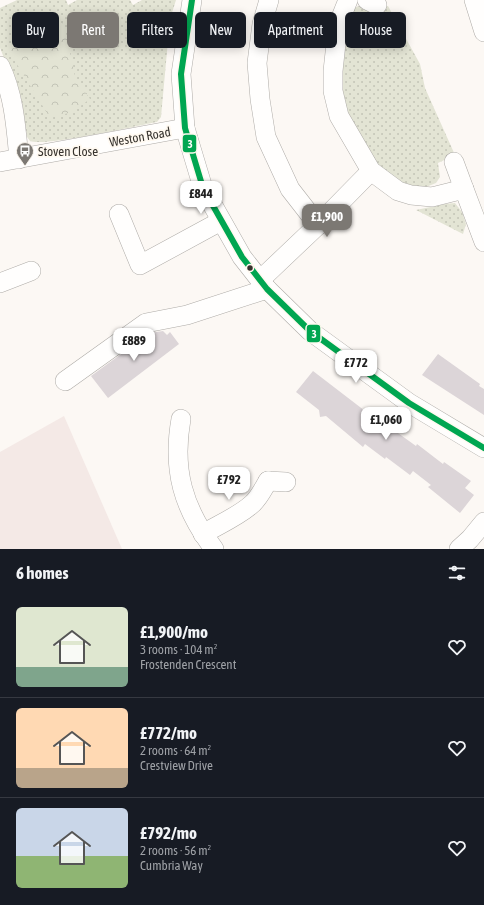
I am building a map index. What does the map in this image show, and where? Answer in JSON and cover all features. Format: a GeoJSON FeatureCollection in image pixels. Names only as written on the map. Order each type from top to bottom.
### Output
{"type":"FeatureCollection","features":[{"type":"Feature","properties":{"kind":"street"},"geometry":{"type":"LineString","coordinates":[[192,0],[181,74],[185,128],[203,188],[242,257],[264,284],[310,331],[409,403],[484,448]]}},
{"type":"Feature","properties":{"kind":"street"},"geometry":{"type":"LineString","coordinates":[[269,0],[262,24],[256,63],[266,137],[290,189],[318,225]]}},
{"type":"Feature","properties":{"kind":"street"},"geometry":{"type":"LineString","coordinates":[[348,0],[338,25],[333,71],[333,91],[339,116],[371,171],[398,191],[411,195],[432,197],[464,189]]}},
{"type":"Feature","properties":{"kind":"street"},"geometry":{"type":"LineString","coordinates":[[474,0],[484,32]]}},
{"type":"Feature","properties":{"kind":"street"},"geometry":{"type":"LineString","coordinates":[[0,66],[5,77],[15,115],[19,159]]}},
{"type":"Feature","properties":{"kind":"street","name":"Weston Road"},"geometry":{"type":"LineString","coordinates":[[0,162],[185,128]]}},
{"type":"Feature","properties":{"kind":"street"},"geometry":{"type":"LineString","coordinates":[[454,162],[484,242]]}},
{"type":"Feature","properties":{"kind":"street"},"geometry":{"type":"LineString","coordinates":[[65,382],[146,322],[187,315],[264,284],[318,225],[371,171]]}},
{"type":"Feature","properties":{"kind":"street"},"geometry":{"type":"LineString","coordinates":[[119,214],[140,265],[222,220]]}},
{"type":"Feature","properties":{"kind":"street"},"geometry":{"type":"LineString","coordinates":[[0,283],[31,270]]}},
{"type":"Feature","properties":{"kind":"street"},"geometry":{"type":"LineString","coordinates":[[181,419],[177,448],[180,480],[184,496],[208,542],[253,504],[272,477]]}},
{"type":"Feature","properties":{"kind":"street"},"geometry":{"type":"LineString","coordinates":[[459,549],[470,539],[484,522]]}},
{"type":"Feature","properties":{"kind":"shaded area"},"geometry":{"type":"Polygon","coordinates":[[[64,416],[122,549],[0,549],[0,452],[64,416]]]}},
{"type":"Feature","properties":{"kind":"green space"},"geometry":{"type":"Polygon","coordinates":[[[17,0],[66,0],[68,5],[77,0],[130,0],[133,5],[142,0],[176,0],[172,12],[127,12],[127,48],[167,48],[161,117],[157,122],[71,139],[39,142],[30,141],[27,137],[22,102],[0,48],[0,8],[17,0]]]}},
{"type":"Feature","properties":{"kind":"green space"},"geometry":{"type":"Polygon","coordinates":[[[362,5],[388,6],[391,12],[350,12],[351,9],[362,5]]]}},
{"type":"Feature","properties":{"kind":"green space"},"geometry":{"type":"Polygon","coordinates":[[[64,23],[67,38],[67,48],[69,48],[75,77],[90,99],[72,112],[50,118],[7,48],[12,46],[12,48],[59,48],[59,25],[64,23]]]}},
{"type":"Feature","properties":{"kind":"green space"},"geometry":{"type":"Polygon","coordinates":[[[345,35],[345,48],[406,48],[406,39],[420,64],[425,88],[455,155],[438,163],[440,177],[436,183],[426,187],[412,188],[401,183],[374,164],[346,122],[337,70],[345,35]]]}},
{"type":"Feature","properties":{"kind":"green space"},"geometry":{"type":"Polygon","coordinates":[[[455,203],[462,212],[466,224],[463,234],[416,210],[445,204],[455,203]]]}},
{"type":"Feature","properties":{"kind":"building"},"geometry":{"type":"Polygon","coordinates":[[[163,331],[167,335],[170,332],[179,344],[108,398],[91,376],[150,333],[163,331]]]}},
{"type":"Feature","properties":{"kind":"building"},"geometry":{"type":"Polygon","coordinates":[[[438,354],[480,384],[479,386],[484,389],[484,415],[422,375],[438,354]]]}},
{"type":"Feature","properties":{"kind":"building"},"geometry":{"type":"Polygon","coordinates":[[[313,371],[369,414],[370,413],[416,446],[417,444],[443,464],[444,462],[471,481],[465,488],[474,495],[460,513],[428,487],[431,485],[413,471],[410,475],[386,457],[385,459],[365,444],[363,447],[326,416],[320,417],[319,410],[296,392],[313,371]]]}},
{"type":"Feature","properties":{"kind":"transit line","name":"3"},"geometry":{"type":"LineString","coordinates":[[192,0],[181,74],[185,128],[203,188],[242,257],[267,289],[310,331],[409,403],[484,448]]}},
{"type":"Feature","properties":{"kind":"place","name":"Stoven Close"},"geometry":{"type":"Point","coordinates":[25,166]}}]}
